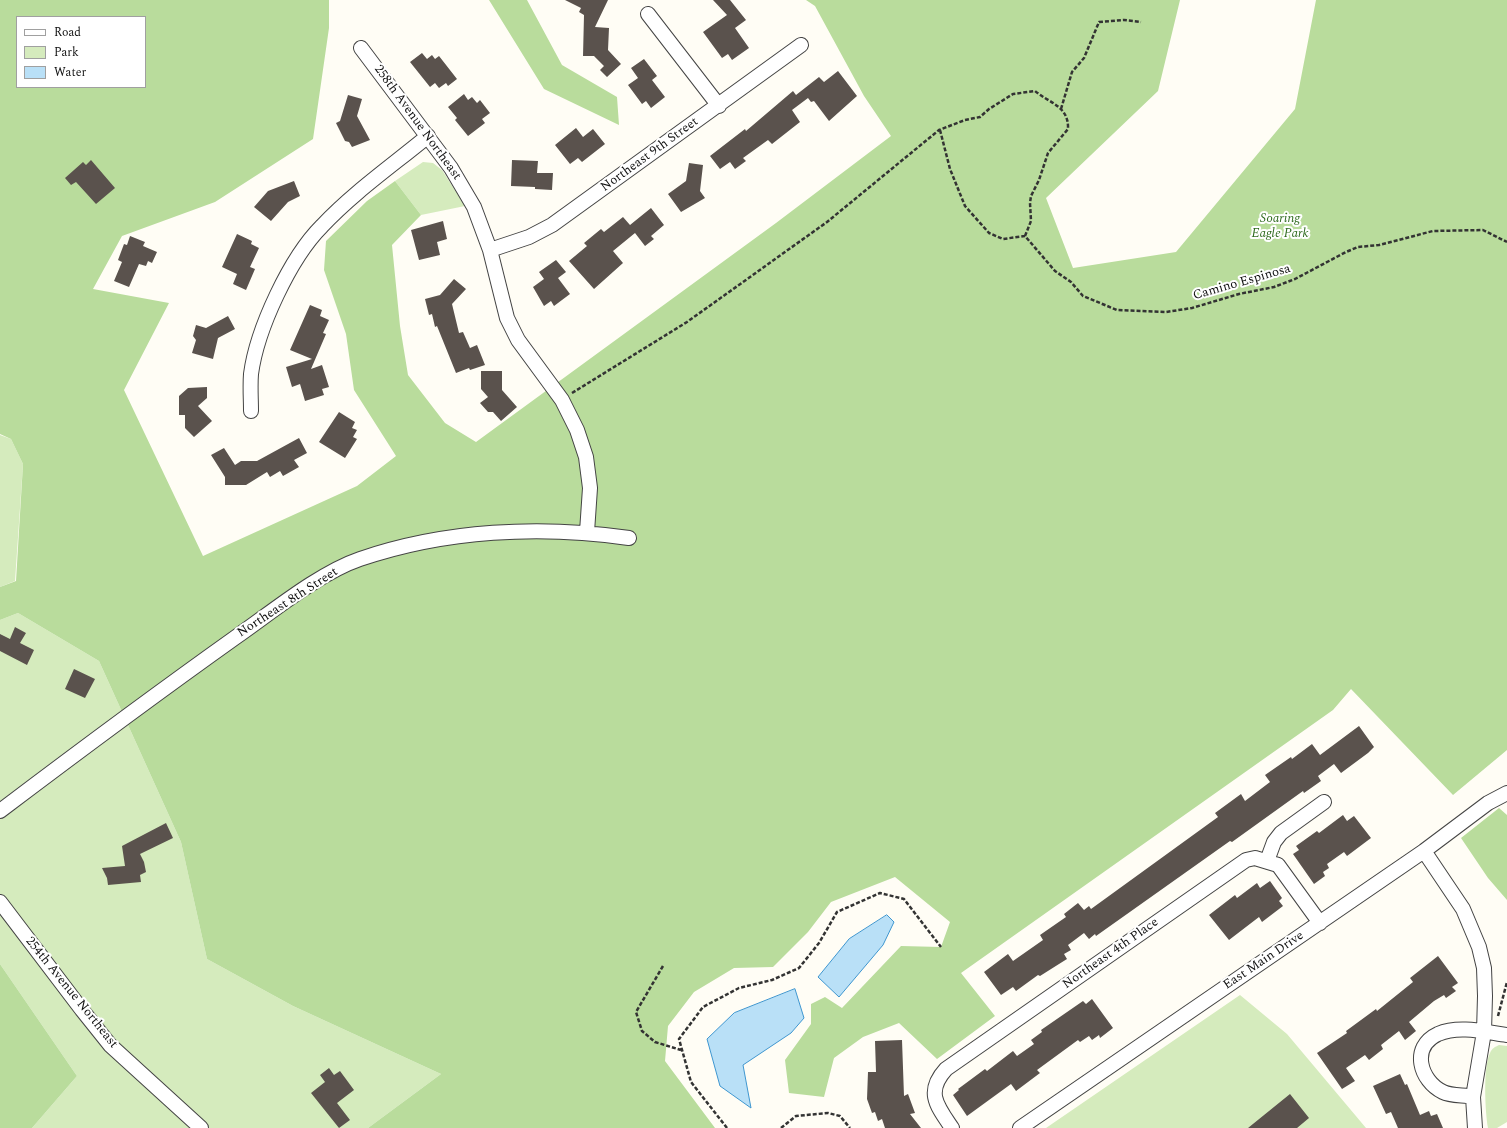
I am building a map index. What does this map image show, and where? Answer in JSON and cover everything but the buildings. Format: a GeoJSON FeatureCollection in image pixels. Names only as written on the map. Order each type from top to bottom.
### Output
{"type":"FeatureCollection","features":[{"type":"Feature","properties":{"kind":"street"},"geometry":{"type":"LineString","coordinates":[[648,14],[719,106]]}},
{"type":"Feature","properties":{"kind":"street","name":"Northeast 9th Street"},"geometry":{"type":"LineString","coordinates":[[490,250],[529,237],[552,225],[719,106],[801,45]]}},
{"type":"Feature","properties":{"kind":"street","name":"258th Avenue Northeast"},"geometry":{"type":"LineString","coordinates":[[361,48],[451,168],[474,207],[490,250],[507,318],[518,340],[562,400],[577,430],[586,457],[590,488],[587,532]]}},
{"type":"Feature","properties":{"kind":"street"},"geometry":{"type":"LineString","coordinates":[[251,411],[251,374],[258,345],[277,296],[300,254],[321,226],[356,194],[428,136]]}},
{"type":"Feature","properties":{"kind":"street","name":"Northeast 8th Street"},"geometry":{"type":"LineString","coordinates":[[0,811],[138,707],[292,597],[327,576],[358,560],[400,548],[441,539],[513,532],[587,532],[628,538]]}},
{"type":"Feature","properties":{"kind":"street","name":"East Main Drive"},"geometry":{"type":"LineString","coordinates":[[1020,1128],[1424,851],[1488,803],[1507,793]]}},
{"type":"Feature","properties":{"kind":"street"},"geometry":{"type":"LineString","coordinates":[[1267,861],[1274,842],[1280,833],[1324,802]]}},
{"type":"Feature","properties":{"kind":"street"},"geometry":{"type":"LineString","coordinates":[[1424,851],[1464,909],[1479,947],[1484,968],[1484,1032],[1473,1096],[1475,1128]]}},
{"type":"Feature","properties":{"kind":"street","name":"Northeast 4th Place"},"geometry":{"type":"LineString","coordinates":[[952,1128],[939,1110],[934,1098],[936,1082],[946,1069],[1246,860],[1255,858],[1278,865],[1320,923]]}},
{"type":"Feature","properties":{"kind":"street","name":"254th Avenue Northeast"},"geometry":{"type":"LineString","coordinates":[[0,902],[110,1045],[201,1128]]}},
{"type":"Feature","properties":{"kind":"street"},"geometry":{"type":"LineString","coordinates":[[1473,1096],[1444,1092],[1432,1084],[1424,1075],[1421,1064],[1421,1055],[1424,1047],[1437,1035],[1461,1030],[1507,1035]]}},
{"type":"Feature","properties":{"kind":"path"},"geometry":{"type":"LineString","coordinates":[[1061,109],[1072,72],[1084,58],[1099,22],[1124,20],[1142,22]]}},
{"type":"Feature","properties":{"kind":"path"},"geometry":{"type":"LineString","coordinates":[[562,400],[687,322],[827,222],[939,130],[965,120],[980,117],[989,109],[1013,94],[1035,91],[1055,103],[1061,109],[1066,115],[1068,129],[1048,153],[1039,180],[1031,196],[1031,222],[1025,236],[1003,239],[989,233],[965,206],[950,169],[939,132],[941,130],[939,130]]}},
{"type":"Feature","properties":{"kind":"path","name":"Camino Espinosa"},"geometry":{"type":"LineString","coordinates":[[1025,236],[1055,271],[1071,282],[1083,296],[1117,310],[1166,312],[1192,308],[1239,294],[1274,286],[1295,279],[1358,247],[1379,245],[1433,231],[1483,230],[1507,242]]}},
{"type":"Feature","properties":{"kind":"path"},"geometry":{"type":"LineString","coordinates":[[727,1128],[691,1082],[679,1039],[703,1007],[739,988],[772,980],[799,968],[819,943],[837,912],[880,893],[904,899],[941,947]]}},
{"type":"Feature","properties":{"kind":"path"},"geometry":{"type":"LineString","coordinates":[[663,966],[636,1012],[642,1031],[655,1042],[682,1050]]}},
{"type":"Feature","properties":{"kind":"path"},"geometry":{"type":"LineString","coordinates":[[781,1128],[796,1116],[828,1113],[840,1116],[850,1128]]}},
{"type":"Feature","properties":{"kind":"green space","name":"Soaring Eagle Park"},"geometry":{"type":"Polygon","coordinates":[[[0,0],[329,0],[329,28],[313,139],[215,202],[122,236],[93,289],[169,303],[124,390],[203,556],[357,486],[396,456],[354,390],[346,334],[324,270],[326,241],[367,201],[395,181],[421,215],[392,245],[400,326],[408,375],[445,423],[476,442],[776,223],[891,136],[864,96],[815,6],[806,0],[1180,0],[1158,91],[1046,198],[1073,268],[1176,252],[1295,109],[1316,0],[1507,0],[1507,750],[1453,795],[1351,689],[1333,710],[961,973],[995,1016],[937,1059],[899,1023],[863,1037],[834,1058],[824,1097],[789,1093],[785,1060],[811,1024],[811,1004],[825,997],[842,1008],[901,946],[941,947],[950,922],[895,877],[831,902],[808,932],[773,967],[734,968],[694,992],[668,1026],[665,1061],[715,1128],[368,1128],[441,1074],[293,1006],[207,959],[181,842],[99,661],[18,613],[0,620],[0,587],[16,581],[23,464],[11,439],[0,434],[0,0]]]}},
{"type":"Feature","properties":{"kind":"green space"},"geometry":{"type":"Polygon","coordinates":[[[489,0],[527,0],[562,65],[617,97],[619,125],[544,89],[489,0]]]}},
{"type":"Feature","properties":{"kind":"green space"},"geometry":{"type":"Polygon","coordinates":[[[423,162],[433,163],[442,170],[465,206],[421,215],[395,181],[423,162]]]}},
{"type":"Feature","properties":{"kind":"green space"},"geometry":{"type":"Polygon","coordinates":[[[0,435],[11,439],[23,464],[15,581],[0,587],[0,435]]]}},
{"type":"Feature","properties":{"kind":"green space"},"geometry":{"type":"Polygon","coordinates":[[[18,613],[99,661],[181,842],[207,959],[293,1006],[441,1074],[368,1128],[32,1128],[77,1076],[0,964],[0,620],[18,613]]]}},
{"type":"Feature","properties":{"kind":"green space"},"geometry":{"type":"Polygon","coordinates":[[[1499,808],[1507,815],[1507,900],[1488,878],[1461,838],[1499,808]]]}},
{"type":"Feature","properties":{"kind":"green space"},"geometry":{"type":"Polygon","coordinates":[[[0,964],[77,1076],[32,1128],[0,1128],[0,964]]]}},
{"type":"Feature","properties":{"kind":"green space"},"geometry":{"type":"Polygon","coordinates":[[[1240,995],[1287,1034],[1366,1128],[1046,1128],[1240,995]]]}},
{"type":"Feature","properties":{"kind":"green space"},"geometry":{"type":"Polygon","coordinates":[[[1499,1045],[1507,1046],[1507,1122],[1497,1128],[1488,1128],[1485,1100],[1486,1068],[1491,1051],[1499,1045]]]}},
{"type":"Feature","properties":{"kind":"water"},"geometry":{"type":"Polygon","coordinates":[[[887,915],[894,922],[883,945],[839,997],[818,977],[849,939],[887,915]]]}},
{"type":"Feature","properties":{"kind":"water"},"geometry":{"type":"Polygon","coordinates":[[[795,989],[804,1018],[791,1033],[743,1065],[751,1108],[720,1086],[707,1039],[734,1013],[795,989]]]}}]}
